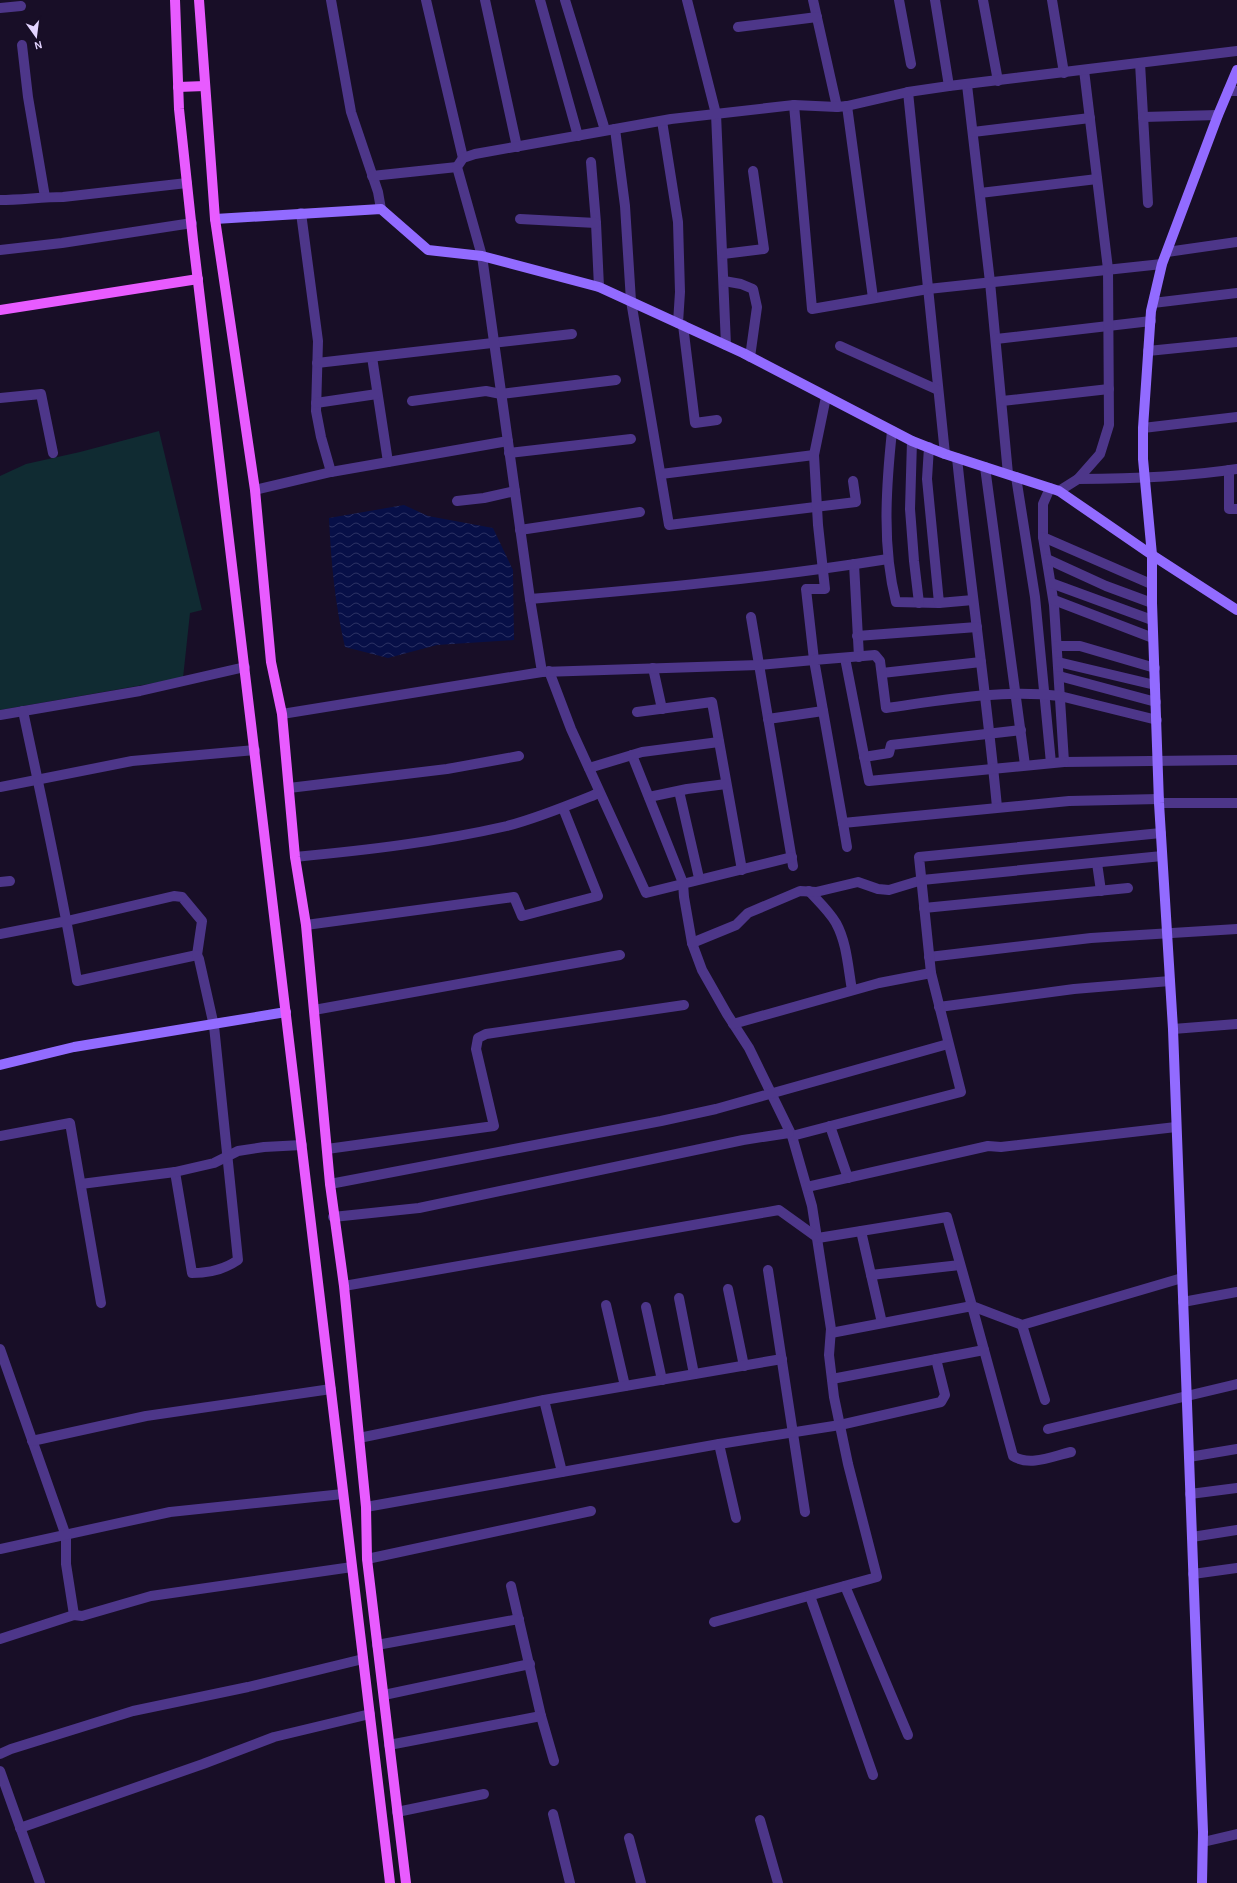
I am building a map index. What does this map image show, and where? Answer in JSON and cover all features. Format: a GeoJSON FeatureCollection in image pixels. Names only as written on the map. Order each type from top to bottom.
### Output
{"type":"FeatureCollection","features":[{"type":"Feature","properties":{"kind":"main road"},"geometry":{"type":"LineString","coordinates":[[174,0],[178,87],[198,279],[390,1883]]}},
{"type":"Feature","properties":{"kind":"main road"},"geometry":{"type":"LineString","coordinates":[[199,0],[215,219],[255,490],[271,662],[282,714],[296,857],[306,925],[333,1217],[344,1286],[366,1507],[367,1559],[406,1883]]}},
{"type":"Feature","properties":{"kind":"main road"},"geometry":{"type":"LineString","coordinates":[[178,87],[205,86]]}},
{"type":"Feature","properties":{"kind":"main road"},"geometry":{"type":"LineString","coordinates":[[0,310],[198,279]]}},
{"type":"Feature","properties":{"kind":"street"},"geometry":{"type":"LineString","coordinates":[[331,0],[351,112],[378,192],[381,209],[428,250],[482,256],[599,287],[726,345],[912,441],[945,454],[1054,489],[1237,610]]}},
{"type":"Feature","properties":{"kind":"street"},"geometry":{"type":"LineString","coordinates":[[426,0],[460,162],[482,256],[530,599],[546,671],[599,793],[646,893],[699,878],[792,862],[751,618]]}},
{"type":"Feature","properties":{"kind":"street"},"geometry":{"type":"LineString","coordinates":[[484,0],[517,147]]}},
{"type":"Feature","properties":{"kind":"street"},"geometry":{"type":"LineString","coordinates":[[540,0],[578,136]]}},
{"type":"Feature","properties":{"kind":"street"},"geometry":{"type":"LineString","coordinates":[[565,0],[610,129],[625,206],[631,301],[669,525],[856,502],[853,481]]}},
{"type":"Feature","properties":{"kind":"street"},"geometry":{"type":"LineString","coordinates":[[687,0],[716,114],[726,345]]}},
{"type":"Feature","properties":{"kind":"street"},"geometry":{"type":"LineString","coordinates":[[813,0],[842,106],[874,298]]}},
{"type":"Feature","properties":{"kind":"street"},"geometry":{"type":"LineString","coordinates":[[898,0],[911,64]]}},
{"type":"Feature","properties":{"kind":"street"},"geometry":{"type":"LineString","coordinates":[[935,0],[949,86]]}},
{"type":"Feature","properties":{"kind":"street"},"geometry":{"type":"LineString","coordinates":[[983,0],[998,81]]}},
{"type":"Feature","properties":{"kind":"street"},"geometry":{"type":"LineString","coordinates":[[1052,0],[1064,73]]}},
{"type":"Feature","properties":{"kind":"street"},"geometry":{"type":"LineString","coordinates":[[0,8],[21,6]]}},
{"type":"Feature","properties":{"kind":"street"},"geometry":{"type":"LineString","coordinates":[[738,27],[817,17]]}},
{"type":"Feature","properties":{"kind":"street"},"geometry":{"type":"LineString","coordinates":[[22,45],[28,97],[45,197]]}},
{"type":"Feature","properties":{"kind":"street"},"geometry":{"type":"LineString","coordinates":[[372,176],[460,162],[517,147],[610,129],[662,121],[794,105],[842,106],[908,92],[949,86],[1237,51]]}},
{"type":"Feature","properties":{"kind":"street"},"geometry":{"type":"LineString","coordinates":[[1140,63],[1148,203]]}},
{"type":"Feature","properties":{"kind":"street"},"geometry":{"type":"LineString","coordinates":[[1078,479],[1100,454],[1110,425],[1108,269],[1084,70]]}},
{"type":"Feature","properties":{"kind":"street"},"geometry":{"type":"LineString","coordinates":[[1202,1883],[1192,1537],[1173,1029],[1159,801],[1159,760],[1152,620],[1152,555],[1145,479],[1143,428],[1153,303],[1162,264],[1218,115],[1232,91],[1237,70]]}},
{"type":"Feature","properties":{"kind":"street"},"geometry":{"type":"LineString","coordinates":[[967,85],[1002,401],[1012,475],[1035,597],[1051,763]]}},
{"type":"Feature","properties":{"kind":"street"},"geometry":{"type":"LineString","coordinates":[[908,92],[945,454]]}},
{"type":"Feature","properties":{"kind":"street"},"geometry":{"type":"LineString","coordinates":[[794,105],[812,309],[928,289],[1162,264]]}},
{"type":"Feature","properties":{"kind":"street"},"geometry":{"type":"LineString","coordinates":[[1143,117],[1218,115]]}},
{"type":"Feature","properties":{"kind":"street"},"geometry":{"type":"LineString","coordinates":[[973,132],[1090,118]]}},
{"type":"Feature","properties":{"kind":"street"},"geometry":{"type":"LineString","coordinates":[[662,121],[678,222],[681,324],[695,423],[717,420]]}},
{"type":"Feature","properties":{"kind":"street"},"geometry":{"type":"LineString","coordinates":[[591,162],[599,287]]}},
{"type":"Feature","properties":{"kind":"street"},"geometry":{"type":"LineString","coordinates":[[723,254],[764,249],[753,171]]}},
{"type":"Feature","properties":{"kind":"street"},"geometry":{"type":"LineString","coordinates":[[980,193],[1097,179]]}},
{"type":"Feature","properties":{"kind":"street"},"geometry":{"type":"LineString","coordinates":[[0,200],[38,200],[45,197],[63,197],[187,183]]}},
{"type":"Feature","properties":{"kind":"street"},"geometry":{"type":"LineString","coordinates":[[215,219],[381,209]]}},
{"type":"Feature","properties":{"kind":"street"},"geometry":{"type":"LineString","coordinates":[[301,213],[318,341],[316,411],[321,437],[331,472]]}},
{"type":"Feature","properties":{"kind":"street"},"geometry":{"type":"LineString","coordinates":[[520,219],[596,223]]}},
{"type":"Feature","properties":{"kind":"street"},"geometry":{"type":"LineString","coordinates":[[0,250],[62,243],[192,223]]}},
{"type":"Feature","properties":{"kind":"street"},"geometry":{"type":"LineString","coordinates":[[1167,252],[1237,242]]}},
{"type":"Feature","properties":{"kind":"street"},"geometry":{"type":"LineString","coordinates":[[724,281],[741,284],[753,289],[757,307],[750,357]]}},
{"type":"Feature","properties":{"kind":"street"},"geometry":{"type":"LineString","coordinates":[[1153,303],[1237,293]]}},
{"type":"Feature","properties":{"kind":"street"},"geometry":{"type":"LineString","coordinates":[[996,339],[1151,321]]}},
{"type":"Feature","properties":{"kind":"street"},"geometry":{"type":"LineString","coordinates":[[317,363],[572,334]]}},
{"type":"Feature","properties":{"kind":"street"},"geometry":{"type":"LineString","coordinates":[[1148,351],[1237,342]]}},
{"type":"Feature","properties":{"kind":"street"},"geometry":{"type":"LineString","coordinates":[[840,346],[938,390]]}},
{"type":"Feature","properties":{"kind":"street"},"geometry":{"type":"LineString","coordinates":[[372,357],[388,462]]}},
{"type":"Feature","properties":{"kind":"street"},"geometry":{"type":"LineString","coordinates":[[412,401],[486,391],[501,394],[616,380]]}},
{"type":"Feature","properties":{"kind":"street"},"geometry":{"type":"LineString","coordinates":[[1002,401],[1109,389]]}},
{"type":"Feature","properties":{"kind":"street"},"geometry":{"type":"LineString","coordinates":[[0,398],[41,394],[53,453]]}},
{"type":"Feature","properties":{"kind":"street"},"geometry":{"type":"LineString","coordinates":[[316,403],[377,394]]}},
{"type":"Feature","properties":{"kind":"street"},"geometry":{"type":"LineString","coordinates":[[826,397],[814,455],[825,589],[806,589],[814,660],[847,847]]}},
{"type":"Feature","properties":{"kind":"street"},"geometry":{"type":"LineString","coordinates":[[1143,428],[1237,417]]}},
{"type":"Feature","properties":{"kind":"street"},"geometry":{"type":"LineString","coordinates":[[892,431],[886,481],[888,559],[896,602],[939,603],[973,600]]}},
{"type":"Feature","properties":{"kind":"street"},"geometry":{"type":"LineString","coordinates":[[509,453],[631,440]]}},
{"type":"Feature","properties":{"kind":"street"},"geometry":{"type":"LineString","coordinates":[[255,490],[331,472],[508,441]]}},
{"type":"Feature","properties":{"kind":"street"},"geometry":{"type":"LineString","coordinates":[[912,441],[910,509],[919,603]]}},
{"type":"Feature","properties":{"kind":"street"},"geometry":{"type":"LineString","coordinates":[[929,447],[927,479],[939,603]]}},
{"type":"Feature","properties":{"kind":"street"},"geometry":{"type":"LineString","coordinates":[[661,474],[814,455]]}},
{"type":"Feature","properties":{"kind":"street"},"geometry":{"type":"LineString","coordinates":[[957,458],[984,694],[990,734],[997,807]]}},
{"type":"Feature","properties":{"kind":"street"},"geometry":{"type":"LineString","coordinates":[[985,467],[1025,765]]}},
{"type":"Feature","properties":{"kind":"street"},"geometry":{"type":"LineString","coordinates":[[1064,762],[1054,600],[1043,537],[1044,504],[1054,489],[1078,479],[1145,479],[1233,470],[1229,509],[1237,509]]}},
{"type":"Feature","properties":{"kind":"street"},"geometry":{"type":"LineString","coordinates":[[457,501],[484,498],[515,491]]}},
{"type":"Feature","properties":{"kind":"street"},"geometry":{"type":"LineString","coordinates":[[520,530],[640,512]]}},
{"type":"Feature","properties":{"kind":"street"},"geometry":{"type":"LineString","coordinates":[[1043,537],[1152,584]]}},
{"type":"Feature","properties":{"kind":"street"},"geometry":{"type":"LineString","coordinates":[[530,599],[650,589],[888,559]]}},
{"type":"Feature","properties":{"kind":"street"},"geometry":{"type":"LineString","coordinates":[[1046,559],[1106,586],[1152,603]]}},
{"type":"Feature","properties":{"kind":"street"},"geometry":{"type":"LineString","coordinates":[[854,564],[859,657]]}},
{"type":"Feature","properties":{"kind":"street"},"geometry":{"type":"LineString","coordinates":[[1051,583],[1152,620]]}},
{"type":"Feature","properties":{"kind":"street"},"geometry":{"type":"LineString","coordinates":[[1054,600],[1153,638]]}},
{"type":"Feature","properties":{"kind":"street"},"geometry":{"type":"LineString","coordinates":[[857,636],[977,627]]}},
{"type":"Feature","properties":{"kind":"street"},"geometry":{"type":"LineString","coordinates":[[1057,646],[1080,646],[1155,668]]}},
{"type":"Feature","properties":{"kind":"street"},"geometry":{"type":"LineString","coordinates":[[282,714],[546,671],[759,665],[875,655],[880,661],[886,708],[984,694],[1044,694],[1060,696],[1157,720]]}},
{"type":"Feature","properties":{"kind":"street"},"geometry":{"type":"LineString","coordinates":[[845,658],[869,781],[1064,762],[1237,760]]}},
{"type":"Feature","properties":{"kind":"street"},"geometry":{"type":"LineString","coordinates":[[882,673],[981,662]]}},
{"type":"Feature","properties":{"kind":"street"},"geometry":{"type":"LineString","coordinates":[[1058,662],[1156,685]]}},
{"type":"Feature","properties":{"kind":"street"},"geometry":{"type":"LineString","coordinates":[[0,715],[140,690],[245,667]]}},
{"type":"Feature","properties":{"kind":"street"},"geometry":{"type":"LineString","coordinates":[[653,668],[662,709]]}},
{"type":"Feature","properties":{"kind":"street"},"geometry":{"type":"LineString","coordinates":[[1059,676],[1156,702]]}},
{"type":"Feature","properties":{"kind":"street"},"geometry":{"type":"LineString","coordinates":[[637,712],[712,702],[742,870]]}},
{"type":"Feature","properties":{"kind":"street"},"geometry":{"type":"LineString","coordinates":[[23,711],[67,921],[77,981],[197,955]]}},
{"type":"Feature","properties":{"kind":"street"},"geometry":{"type":"LineString","coordinates":[[768,719],[823,712]]}},
{"type":"Feature","properties":{"kind":"street"},"geometry":{"type":"LineString","coordinates":[[864,757],[889,753],[891,745],[1021,730]]}},
{"type":"Feature","properties":{"kind":"street"},"geometry":{"type":"LineString","coordinates":[[588,768],[642,752],[719,742]]}},
{"type":"Feature","properties":{"kind":"street"},"geometry":{"type":"LineString","coordinates":[[0,787],[132,761],[255,750]]}},
{"type":"Feature","properties":{"kind":"street"},"geometry":{"type":"LineString","coordinates":[[632,755],[683,883],[692,943],[702,970],[748,1048],[772,1093],[790,1135],[807,1187],[818,1238],[831,1333],[829,1355],[840,1425],[848,1464],[877,1577],[714,1622]]}},
{"type":"Feature","properties":{"kind":"street"},"geometry":{"type":"LineString","coordinates":[[289,788],[447,769],[519,756]]}},
{"type":"Feature","properties":{"kind":"street"},"geometry":{"type":"LineString","coordinates":[[649,797],[726,784]]}},
{"type":"Feature","properties":{"kind":"street"},"geometry":{"type":"LineString","coordinates":[[679,791],[699,878]]}},
{"type":"Feature","properties":{"kind":"street"},"geometry":{"type":"LineString","coordinates":[[296,857],[435,840],[508,825],[563,808],[599,793]]}},
{"type":"Feature","properties":{"kind":"street"},"geometry":{"type":"LineString","coordinates":[[843,823],[1069,801],[1237,803]]}},
{"type":"Feature","properties":{"kind":"street"},"geometry":{"type":"LineString","coordinates":[[306,925],[514,898],[522,916],[598,896],[563,808]]}},
{"type":"Feature","properties":{"kind":"street"},"geometry":{"type":"LineString","coordinates":[[333,1217],[419,1208],[742,1140],[790,1135],[961,1092],[931,973],[919,857],[1161,833]]}},
{"type":"Feature","properties":{"kind":"street"},"geometry":{"type":"LineString","coordinates":[[692,943],[736,925],[748,913],[800,891],[816,892],[858,882],[878,889],[889,890],[922,880],[1162,856]]}},
{"type":"Feature","properties":{"kind":"street"},"geometry":{"type":"LineString","coordinates":[[1097,863],[1100,891]]}},
{"type":"Feature","properties":{"kind":"street"},"geometry":{"type":"LineString","coordinates":[[924,908],[1128,888]]}},
{"type":"Feature","properties":{"kind":"street"},"geometry":{"type":"LineString","coordinates":[[809,892],[836,923],[842,937],[852,990]]}},
{"type":"Feature","properties":{"kind":"street"},"geometry":{"type":"LineString","coordinates":[[0,934],[67,921],[174,896],[182,897],[202,921],[197,955],[214,1024],[238,1260],[229,1266],[201,1273],[192,1273],[175,1172]]}},
{"type":"Feature","properties":{"kind":"street"},"geometry":{"type":"LineString","coordinates":[[929,957],[1091,938],[1237,929]]}},
{"type":"Feature","properties":{"kind":"street"},"geometry":{"type":"LineString","coordinates":[[314,1010],[620,955]]}},
{"type":"Feature","properties":{"kind":"street"},"geometry":{"type":"LineString","coordinates":[[733,1024],[852,990],[931,973]]}},
{"type":"Feature","properties":{"kind":"street"},"geometry":{"type":"LineString","coordinates":[[939,1007],[1074,989],[1170,981]]}},
{"type":"Feature","properties":{"kind":"street"},"geometry":{"type":"LineString","coordinates":[[327,1149],[494,1126],[476,1049],[478,1038],[486,1034],[684,1005]]}},
{"type":"Feature","properties":{"kind":"street"},"geometry":{"type":"LineString","coordinates":[[0,1065],[74,1047],[286,1012]]}},
{"type":"Feature","properties":{"kind":"street"},"geometry":{"type":"LineString","coordinates":[[1173,1029],[1237,1024]]}},
{"type":"Feature","properties":{"kind":"street"},"geometry":{"type":"LineString","coordinates":[[330,1184],[661,1121],[716,1109],[948,1044]]}},
{"type":"Feature","properties":{"kind":"street"},"geometry":{"type":"LineString","coordinates":[[0,1136],[70,1123],[101,1303]]}},
{"type":"Feature","properties":{"kind":"street"},"geometry":{"type":"LineString","coordinates":[[830,1126],[848,1178]]}},
{"type":"Feature","properties":{"kind":"street"},"geometry":{"type":"LineString","coordinates":[[807,1187],[988,1146],[1002,1147],[1176,1127]]}},
{"type":"Feature","properties":{"kind":"street"},"geometry":{"type":"LineString","coordinates":[[80,1184],[175,1172],[214,1163],[238,1151],[264,1147],[302,1145]]}},
{"type":"Feature","properties":{"kind":"street"},"geometry":{"type":"LineString","coordinates":[[344,1286],[779,1210],[818,1238],[948,1217],[1013,1456],[1019,1460],[1035,1461],[1071,1452]]}},
{"type":"Feature","properties":{"kind":"street"},"geometry":{"type":"LineString","coordinates":[[861,1231],[882,1323]]}},
{"type":"Feature","properties":{"kind":"street"},"geometry":{"type":"LineString","coordinates":[[871,1275],[960,1265]]}},
{"type":"Feature","properties":{"kind":"street"},"geometry":{"type":"LineString","coordinates":[[768,1270],[805,1512]]}},
{"type":"Feature","properties":{"kind":"street"},"geometry":{"type":"LineString","coordinates":[[831,1333],[972,1306],[1022,1325],[1182,1278]]}},
{"type":"Feature","properties":{"kind":"street"},"geometry":{"type":"LineString","coordinates":[[728,1289],[744,1366]]}},
{"type":"Feature","properties":{"kind":"street"},"geometry":{"type":"LineString","coordinates":[[1183,1302],[1237,1292]]}},
{"type":"Feature","properties":{"kind":"street"},"geometry":{"type":"LineString","coordinates":[[679,1298],[694,1374]]}},
{"type":"Feature","properties":{"kind":"street"},"geometry":{"type":"LineString","coordinates":[[606,1305],[624,1386]]}},
{"type":"Feature","properties":{"kind":"street"},"geometry":{"type":"LineString","coordinates":[[646,1307],[662,1380]]}},
{"type":"Feature","properties":{"kind":"street"},"geometry":{"type":"LineString","coordinates":[[1022,1325],[1045,1400]]}},
{"type":"Feature","properties":{"kind":"street"},"geometry":{"type":"LineString","coordinates":[[0,1349],[3,1367],[32,1441],[66,1536],[66,1564],[74,1616]]}},
{"type":"Feature","properties":{"kind":"street"},"geometry":{"type":"LineString","coordinates":[[832,1378],[984,1350]]}},
{"type":"Feature","properties":{"kind":"street"},"geometry":{"type":"LineString","coordinates":[[359,1438],[544,1400],[782,1359]]}},
{"type":"Feature","properties":{"kind":"street"},"geometry":{"type":"LineString","coordinates":[[366,1507],[792,1431],[840,1425],[941,1402],[945,1395],[936,1359]]}},
{"type":"Feature","properties":{"kind":"street"},"geometry":{"type":"LineString","coordinates":[[1048,1429],[1237,1384]]}},
{"type":"Feature","properties":{"kind":"street"},"geometry":{"type":"LineString","coordinates":[[32,1441],[146,1416],[331,1389]]}},
{"type":"Feature","properties":{"kind":"street"},"geometry":{"type":"LineString","coordinates":[[544,1400],[562,1472]]}},
{"type":"Feature","properties":{"kind":"street"},"geometry":{"type":"LineString","coordinates":[[719,1444],[736,1518]]}},
{"type":"Feature","properties":{"kind":"street"},"geometry":{"type":"LineString","coordinates":[[1189,1457],[1237,1449]]}},
{"type":"Feature","properties":{"kind":"street"},"geometry":{"type":"LineString","coordinates":[[1190,1494],[1237,1488]]}},
{"type":"Feature","properties":{"kind":"street"},"geometry":{"type":"LineString","coordinates":[[0,1549],[66,1536],[170,1512],[344,1494]]}},
{"type":"Feature","properties":{"kind":"street"},"geometry":{"type":"LineString","coordinates":[[367,1559],[591,1511]]}},
{"type":"Feature","properties":{"kind":"street"},"geometry":{"type":"LineString","coordinates":[[1192,1537],[1237,1530]]}},
{"type":"Feature","properties":{"kind":"street"},"geometry":{"type":"LineString","coordinates":[[0,1639],[74,1616],[82,1616],[150,1596],[352,1567]]}},
{"type":"Feature","properties":{"kind":"street"},"geometry":{"type":"LineString","coordinates":[[1193,1574],[1237,1568]]}},
{"type":"Feature","properties":{"kind":"street"},"geometry":{"type":"LineString","coordinates":[[512,1586],[541,1716],[554,1761]]}},
{"type":"Feature","properties":{"kind":"street"},"geometry":{"type":"LineString","coordinates":[[845,1586],[908,1735]]}},
{"type":"Feature","properties":{"kind":"street"},"geometry":{"type":"LineString","coordinates":[[810,1596],[873,1775]]}},
{"type":"Feature","properties":{"kind":"street"},"geometry":{"type":"LineString","coordinates":[[378,1645],[519,1619]]}},
{"type":"Feature","properties":{"kind":"street"},"geometry":{"type":"LineString","coordinates":[[0,1754],[11,1749],[133,1712],[248,1687],[363,1658]]}},
{"type":"Feature","properties":{"kind":"street"},"geometry":{"type":"LineString","coordinates":[[384,1695],[530,1664]]}},
{"type":"Feature","properties":{"kind":"street"},"geometry":{"type":"LineString","coordinates":[[20,1828],[203,1764],[274,1737],[370,1714]]}},
{"type":"Feature","properties":{"kind":"street"},"geometry":{"type":"LineString","coordinates":[[389,1745],[541,1716]]}},
{"type":"Feature","properties":{"kind":"street"},"geometry":{"type":"LineString","coordinates":[[1,1776],[40,1883]]}},
{"type":"Feature","properties":{"kind":"street"},"geometry":{"type":"LineString","coordinates":[[397,1812],[484,1794]]}},
{"type":"Feature","properties":{"kind":"street"},"geometry":{"type":"LineString","coordinates":[[553,1814],[570,1883]]}},
{"type":"Feature","properties":{"kind":"street"},"geometry":{"type":"LineString","coordinates":[[760,1820],[778,1883]]}},
{"type":"Feature","properties":{"kind":"street"},"geometry":{"type":"LineString","coordinates":[[1202,1842],[1237,1834]]}},
{"type":"Feature","properties":{"kind":"street"},"geometry":{"type":"LineString","coordinates":[[629,1838],[641,1883]]}},
{"type":"Feature","properties":{"kind":"green space"},"geometry":{"type":"Polygon","coordinates":[[[159,431],[202,610],[190,613],[183,678],[0,710],[0,476],[26,464],[80,452],[159,431]]]}},
{"type":"Feature","properties":{"kind":"water"},"geometry":{"type":"Polygon","coordinates":[[[404,505],[428,516],[493,528],[513,570],[514,640],[437,645],[388,658],[345,647],[334,583],[329,518],[404,505]]]}}]}
